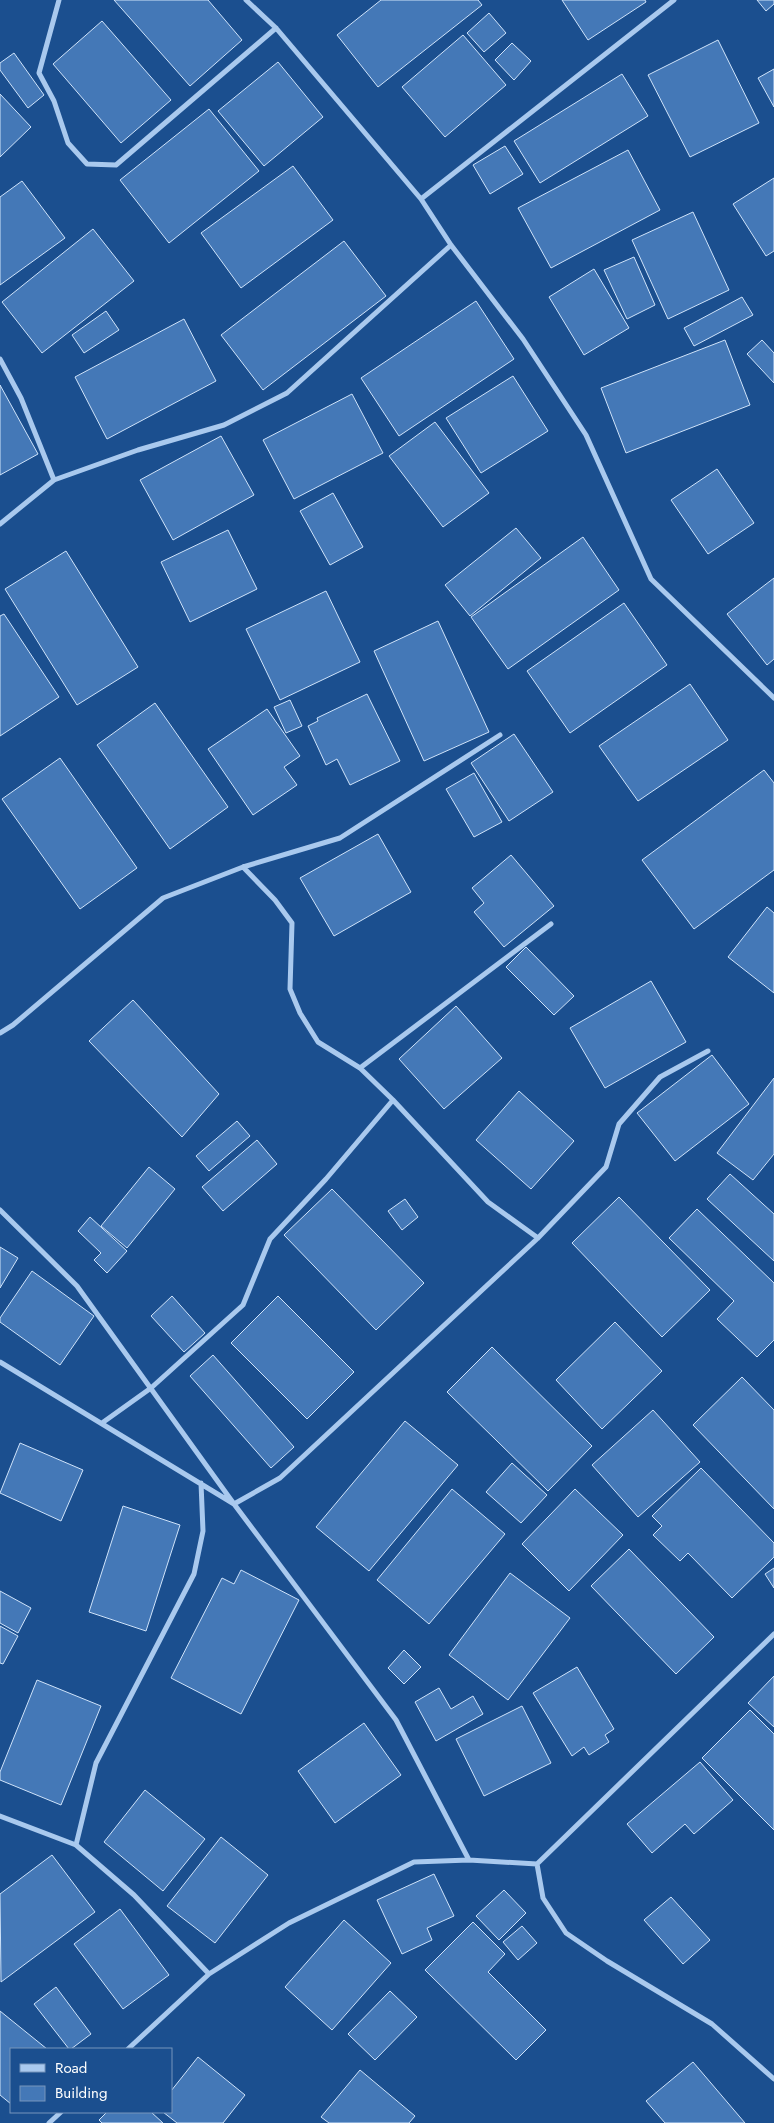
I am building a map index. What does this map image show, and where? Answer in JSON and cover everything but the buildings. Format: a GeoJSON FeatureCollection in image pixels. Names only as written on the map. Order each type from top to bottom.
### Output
{"type":"FeatureCollection","features":[{"type":"Feature","properties":{"kind":"street"},"geometry":{"type":"LineString","coordinates":[[59,0],[39,73],[54,101],[68,143],[87,164],[116,165],[276,28]]}},
{"type":"Feature","properties":{"kind":"street"},"geometry":{"type":"LineString","coordinates":[[246,0],[276,28],[421,199],[451,246],[523,339],[586,434],[651,579],[774,698]]}},
{"type":"Feature","properties":{"kind":"street"},"geometry":{"type":"LineString","coordinates":[[421,199],[674,0]]}},
{"type":"Feature","properties":{"kind":"street"},"geometry":{"type":"LineString","coordinates":[[0,524],[54,480],[138,450],[224,425],[287,394],[451,246]]}},
{"type":"Feature","properties":{"kind":"street"},"geometry":{"type":"LineString","coordinates":[[0,359],[21,398],[54,480]]}},
{"type":"Feature","properties":{"kind":"street"},"geometry":{"type":"LineString","coordinates":[[0,1033],[13,1025],[163,898],[243,868],[340,838],[500,735]]}},
{"type":"Feature","properties":{"kind":"street"},"geometry":{"type":"LineString","coordinates":[[243,868],[275,900],[292,923],[290,989],[300,1013],[318,1042],[360,1068],[393,1100],[488,1202],[538,1238]]}},
{"type":"Feature","properties":{"kind":"street"},"geometry":{"type":"LineString","coordinates":[[360,1068],[551,924]]}},
{"type":"Feature","properties":{"kind":"street"},"geometry":{"type":"LineString","coordinates":[[234,1504],[280,1478],[538,1238],[606,1167],[619,1124],[660,1077],[708,1051]]}},
{"type":"Feature","properties":{"kind":"street"},"geometry":{"type":"LineString","coordinates":[[102,1423],[151,1388],[243,1305],[270,1239],[326,1179],[393,1100]]}},
{"type":"Feature","properties":{"kind":"street"},"geometry":{"type":"LineString","coordinates":[[0,1210],[77,1286],[234,1504],[396,1720],[469,1860]]}},
{"type":"Feature","properties":{"kind":"street"},"geometry":{"type":"LineString","coordinates":[[0,1362],[234,1504]]}},
{"type":"Feature","properties":{"kind":"street"},"geometry":{"type":"LineString","coordinates":[[76,1845],[96,1763],[194,1574],[203,1531],[201,1483]]}},
{"type":"Feature","properties":{"kind":"street"},"geometry":{"type":"LineString","coordinates":[[129,2048],[209,1974],[289,1923],[414,1862],[469,1860],[537,1864],[774,1634]]}},
{"type":"Feature","properties":{"kind":"street"},"geometry":{"type":"LineString","coordinates":[[0,1816],[76,1845],[134,1895],[209,1974]]}},
{"type":"Feature","properties":{"kind":"street"},"geometry":{"type":"LineString","coordinates":[[537,1864],[543,1898],[566,1933],[607,1961],[712,2024],[774,2079]]}},
{"type":"Feature","properties":{"kind":"street"},"geometry":{"type":"LineString","coordinates":[[49,2123],[60,2113]]}}]}
